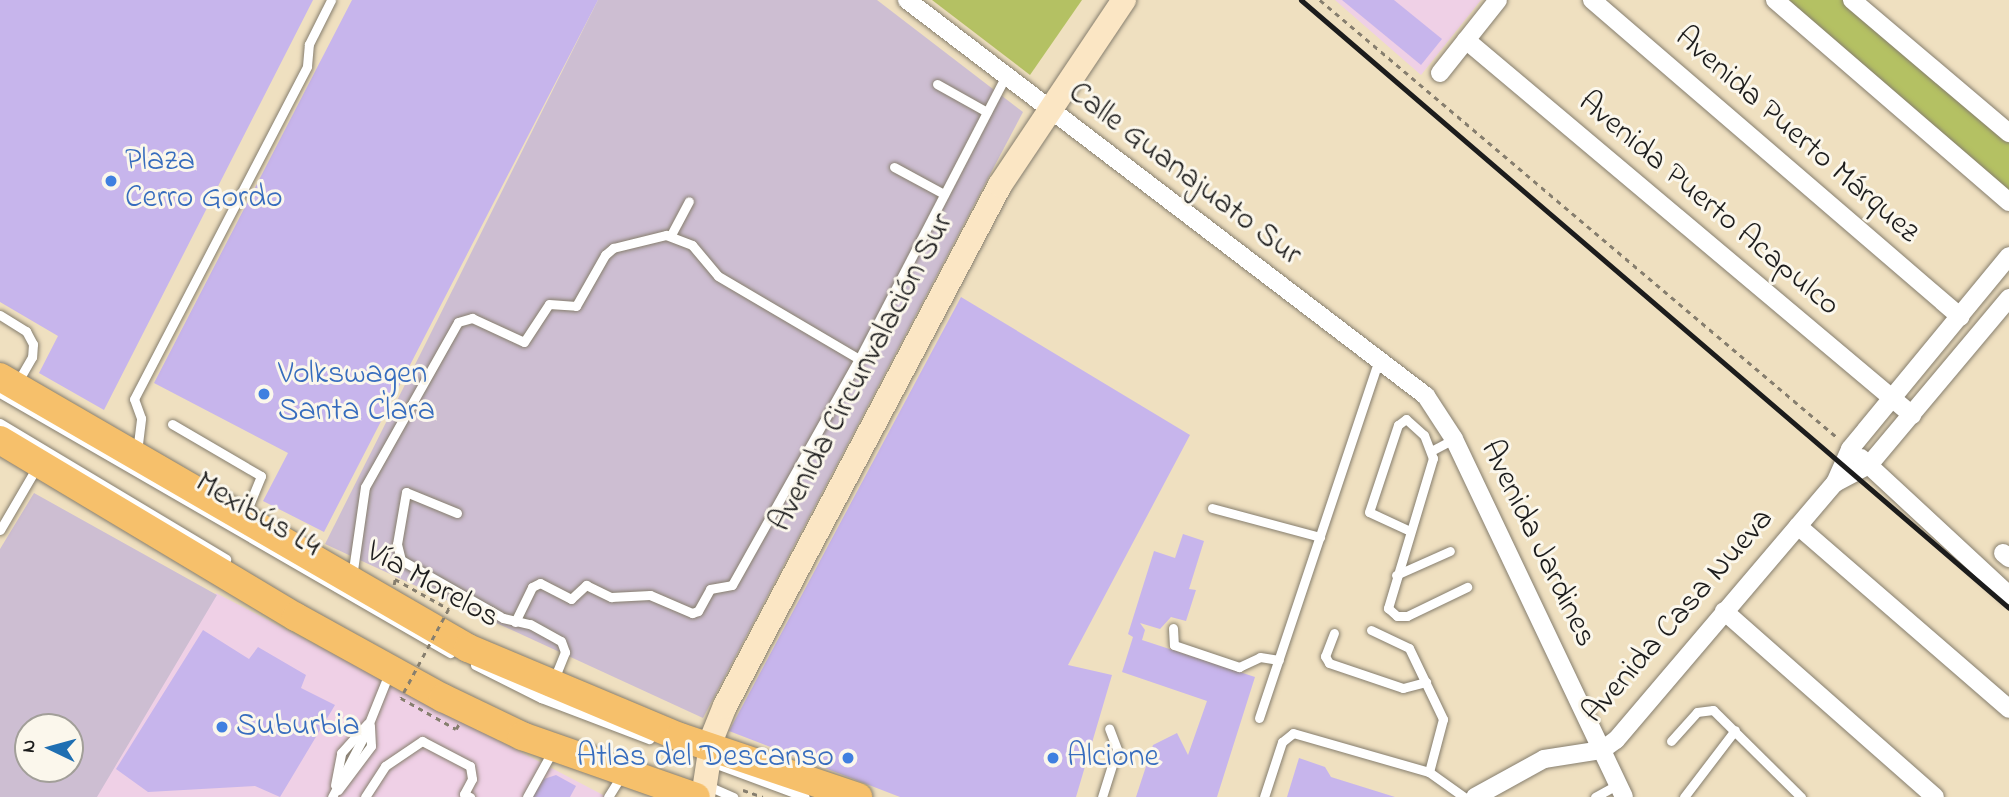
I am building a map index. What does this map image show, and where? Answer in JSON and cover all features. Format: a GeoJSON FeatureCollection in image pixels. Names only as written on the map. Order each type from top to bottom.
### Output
{"type":"FeatureCollection","features":[{"type":"Feature","properties":{"kind":"main road","name":"Vía Morelos"},"geometry":{"type":"LineString","coordinates":[[5,385],[136,457],[423,626],[551,686],[702,775]]}},
{"type":"Feature","properties":{"kind":"main road","name":"Vía Morelos"},"geometry":{"type":"LineString","coordinates":[[0,440],[391,670],[484,718],[554,748],[624,772],[702,775],[858,797]]}},
{"type":"Feature","properties":{"kind":"street","name":"Calle Guanajuato Sur"},"geometry":{"type":"LineString","coordinates":[[907,0],[1426,396]]}},
{"type":"Feature","properties":{"kind":"street","name":"Avenida Circunvalación Sur"},"geometry":{"type":"LineString","coordinates":[[702,775],[725,706],[995,195],[1048,109],[1124,0]]}},
{"type":"Feature","properties":{"kind":"street"},"geometry":{"type":"LineString","coordinates":[[1440,73],[1497,0]]}},
{"type":"Feature","properties":{"kind":"street","name":"Avenida Puerto Márquez"},"geometry":{"type":"LineString","coordinates":[[1592,0],[1961,317]]}},
{"type":"Feature","properties":{"kind":"street"},"geometry":{"type":"LineString","coordinates":[[1776,0],[2009,202]]}},
{"type":"Feature","properties":{"kind":"street"},"geometry":{"type":"LineString","coordinates":[[1852,0],[2009,133]]}},
{"type":"Feature","properties":{"kind":"street","name":"Avenida Puerto Acapulco"},"geometry":{"type":"LineString","coordinates":[[1466,40],[1912,415]]}},
{"type":"Feature","properties":{"kind":"street","name":"Avenida Casa Nueva"},"geometry":{"type":"LineString","coordinates":[[1475,797],[1544,759],[1602,750],[1622,733],[1835,483],[1850,449],[2009,256]]}},
{"type":"Feature","properties":{"kind":"street","name":"Avenida Casa Nueva"},"geometry":{"type":"LineString","coordinates":[[1835,483],[1869,465],[2009,298]]}},
{"type":"Feature","properties":{"kind":"street","name":"Avenida Jardines"},"geometry":{"type":"LineString","coordinates":[[1426,396],[1454,439],[1621,790]]}},
{"type":"Feature","properties":{"kind":"street"},"geometry":{"type":"LineString","coordinates":[[1850,449],[2009,595]]}},
{"type":"Feature","properties":{"kind":"street"},"geometry":{"type":"LineString","coordinates":[[1798,526],[2009,709]]}},
{"type":"Feature","properties":{"kind":"street"},"geometry":{"type":"LineString","coordinates":[[1724,611],[1935,797]]}},
{"type":"Feature","properties":{"kind":"lane"},"geometry":{"type":"LineString","coordinates":[[136,457],[141,418],[134,399],[307,66],[311,39],[331,0]]}},
{"type":"Feature","properties":{"kind":"lane"},"geometry":{"type":"LineString","coordinates":[[515,622],[532,587],[540,583],[571,599],[586,585],[611,597],[645,594],[690,613],[698,611],[710,589],[732,585],[859,359],[1006,76]]}},
{"type":"Feature","properties":{"kind":"lane"},"geometry":{"type":"LineString","coordinates":[[937,84],[988,112]]}},
{"type":"Feature","properties":{"kind":"lane"},"geometry":{"type":"LineString","coordinates":[[894,167],[944,194]]}},
{"type":"Feature","properties":{"kind":"lane"},"geometry":{"type":"LineString","coordinates":[[671,235],[689,201]]}},
{"type":"Feature","properties":{"kind":"lane"},"geometry":{"type":"LineString","coordinates":[[351,583],[365,488],[461,319],[472,318],[524,342],[549,304],[576,306],[609,250],[671,235],[694,246],[718,276],[859,359]]}},
{"type":"Feature","properties":{"kind":"lane"},"geometry":{"type":"LineString","coordinates":[[0,315],[26,331],[33,344],[32,357],[5,385]]}},
{"type":"Feature","properties":{"kind":"lane"},"geometry":{"type":"LineString","coordinates":[[1259,718],[1380,359]]}},
{"type":"Feature","properties":{"kind":"lane","name":"Mexibús L4"},"geometry":{"type":"LineString","coordinates":[[5,385],[457,657]]}},
{"type":"Feature","properties":{"kind":"lane"},"geometry":{"type":"LineString","coordinates":[[1410,530],[1374,517],[1370,508],[1402,420],[1416,424],[1433,450]]}},
{"type":"Feature","properties":{"kind":"lane","name":"Mexibús L4"},"geometry":{"type":"LineString","coordinates":[[0,423],[234,564]]}},
{"type":"Feature","properties":{"kind":"lane"},"geometry":{"type":"LineString","coordinates":[[172,424],[261,476],[260,489],[243,520]]}},
{"type":"Feature","properties":{"kind":"lane"},"geometry":{"type":"LineString","coordinates":[[1454,439],[1433,450],[1388,603],[1397,616],[1467,587]]}},
{"type":"Feature","properties":{"kind":"lane"},"geometry":{"type":"LineString","coordinates":[[0,530],[38,463]]}},
{"type":"Feature","properties":{"kind":"lane"},"geometry":{"type":"LineString","coordinates":[[457,513],[406,492],[397,544],[401,560],[515,622],[538,628],[565,646],[551,686]]}},
{"type":"Feature","properties":{"kind":"lane"},"geometry":{"type":"LineString","coordinates":[[1212,508],[1320,537]]}},
{"type":"Feature","properties":{"kind":"lane"},"geometry":{"type":"LineString","coordinates":[[1396,575],[1450,551]]}},
{"type":"Feature","properties":{"kind":"lane"},"geometry":{"type":"LineString","coordinates":[[339,627],[498,711]]}},
{"type":"Feature","properties":{"kind":"lane"},"geometry":{"type":"LineString","coordinates":[[1173,628],[1174,645],[1239,667],[1260,657],[1279,660]]}},
{"type":"Feature","properties":{"kind":"lane"},"geometry":{"type":"LineString","coordinates":[[1371,630],[1407,646],[1443,723],[1429,772]]}},
{"type":"Feature","properties":{"kind":"lane"},"geometry":{"type":"LineString","coordinates":[[1334,633],[1325,656],[1329,663],[1403,688],[1426,682]]}},
{"type":"Feature","properties":{"kind":"lane"},"geometry":{"type":"LineString","coordinates":[[470,663],[541,698],[664,744]]}},
{"type":"Feature","properties":{"kind":"lane"},"geometry":{"type":"LineString","coordinates":[[333,795],[391,670]]}},
{"type":"Feature","properties":{"kind":"lane"},"geometry":{"type":"LineString","coordinates":[[1671,741],[1702,709],[1719,713],[1801,797]]}},
{"type":"Feature","properties":{"kind":"lane"},"geometry":{"type":"LineString","coordinates":[[1102,797],[1117,749],[1109,728]]}},
{"type":"Feature","properties":{"kind":"lane"},"geometry":{"type":"LineString","coordinates":[[1684,797],[1735,730]]}},
{"type":"Feature","properties":{"kind":"lane"},"geometry":{"type":"LineString","coordinates":[[1264,797],[1282,742],[1293,733],[1429,772],[1464,797]]}},
{"type":"Feature","properties":{"kind":"lane"},"geometry":{"type":"LineString","coordinates":[[365,797],[385,766],[422,741],[470,766],[473,774],[464,794],[470,797]]}},
{"type":"Feature","properties":{"kind":"lane"},"geometry":{"type":"LineString","coordinates":[[527,797],[554,748]]}},
{"type":"Feature","properties":{"kind":"lane"},"geometry":{"type":"LineString","coordinates":[[608,797],[624,772]]}},
{"type":"Feature","properties":{"kind":"lane"},"geometry":{"type":"LineString","coordinates":[[702,775],[733,797]]}},
{"type":"Feature","properties":{"kind":"lane"},"geometry":{"type":"LineString","coordinates":[[702,775],[805,797]]}},
{"type":"Feature","properties":{"kind":"lane"},"geometry":{"type":"LineString","coordinates":[[1595,797],[1621,790]]}},
{"type":"Feature","properties":{"kind":"path"},"geometry":{"type":"LineString","coordinates":[[1320,0],[1850,449]]}},
{"type":"Feature","properties":{"kind":"path"},"geometry":{"type":"LineString","coordinates":[[394,585],[395,579],[449,609],[401,698],[456,729],[459,724]]}},
{"type":"Feature","properties":{"kind":"shaded area"},"geometry":{"type":"Polygon","coordinates":[[[598,0],[877,0],[1023,112],[703,718],[325,544],[598,0]]]}},
{"type":"Feature","properties":{"kind":"shaded area"},"geometry":{"type":"Polygon","coordinates":[[[1335,0],[1481,0],[1421,75],[1335,0]]]}},
{"type":"Feature","properties":{"kind":"shaded area"},"geometry":{"type":"Polygon","coordinates":[[[34,493],[217,595],[97,797],[0,797],[0,549],[34,493]]]}},
{"type":"Feature","properties":{"kind":"shaded area"},"geometry":{"type":"Polygon","coordinates":[[[216,593],[607,797],[92,797],[216,593]]]}},
{"type":"Feature","properties":{"kind":"green space"},"geometry":{"type":"Polygon","coordinates":[[[932,0],[1082,0],[1030,75],[932,0]]]}},
{"type":"Feature","properties":{"kind":"green space"},"geometry":{"type":"Polygon","coordinates":[[[1786,0],[1846,0],[2009,140],[2009,193],[1786,0]]]}},
{"type":"Feature","properties":{"kind":"building","name":"Plaza Cerro Gordo"},"geometry":{"type":"Polygon","coordinates":[[[0,0],[313,0],[104,410],[39,373],[58,336],[0,302],[0,0]]]}},
{"type":"Feature","properties":{"kind":"building"},"geometry":{"type":"Polygon","coordinates":[[[352,0],[598,0],[324,532],[263,501],[288,453],[154,383],[352,0]]]}},
{"type":"Feature","properties":{"kind":"building"},"geometry":{"type":"Polygon","coordinates":[[[1342,0],[1394,0],[1442,39],[1421,65],[1342,0]]]}},
{"type":"Feature","properties":{"kind":"building"},"geometry":{"type":"Polygon","coordinates":[[[961,297],[1190,435],[1068,665],[1112,675],[1076,797],[900,797],[729,731],[961,297]]]}},
{"type":"Feature","properties":{"kind":"building"},"geometry":{"type":"Polygon","coordinates":[[[1183,534],[1204,541],[1189,589],[1196,590],[1186,621],[1171,617],[1160,629],[1140,623],[1145,630],[1142,640],[1255,677],[1217,797],[1136,797],[1153,745],[1177,733],[1188,755],[1207,701],[1122,672],[1133,637],[1128,634],[1154,551],[1175,558],[1183,534]]]}},
{"type":"Feature","properties":{"kind":"building"},"geometry":{"type":"Polygon","coordinates":[[[203,630],[249,659],[258,647],[306,675],[301,688],[335,705],[280,797],[255,786],[148,792],[116,769],[203,630]]]}},
{"type":"Feature","properties":{"kind":"building"},"geometry":{"type":"Polygon","coordinates":[[[1299,758],[1325,767],[1331,777],[1395,797],[1287,797],[1299,758]]]}},
{"type":"Feature","properties":{"kind":"building"},"geometry":{"type":"Polygon","coordinates":[[[556,775],[576,786],[570,797],[533,797],[544,779],[556,775]]]}},
{"type":"Feature","properties":{"kind":"railway"},"geometry":{"type":"LineString","coordinates":[[1301,0],[2009,608]]}},
{"type":"Feature","properties":{"kind":"place","name":"Plaza Cerro Gordo"},"geometry":{"type":"Point","coordinates":[111,181]}},
{"type":"Feature","properties":{"kind":"place","name":"Volkswagen Santa Clara"},"geometry":{"type":"Point","coordinates":[264,394]}},
{"type":"Feature","properties":{"kind":"place","name":"Suburbia"},"geometry":{"type":"Point","coordinates":[222,727]}},
{"type":"Feature","properties":{"kind":"place","name":"Atlas del Descanso"},"geometry":{"type":"Point","coordinates":[848,758]}},
{"type":"Feature","properties":{"kind":"place","name":"Alcione"},"geometry":{"type":"Point","coordinates":[1053,758]}}]}
